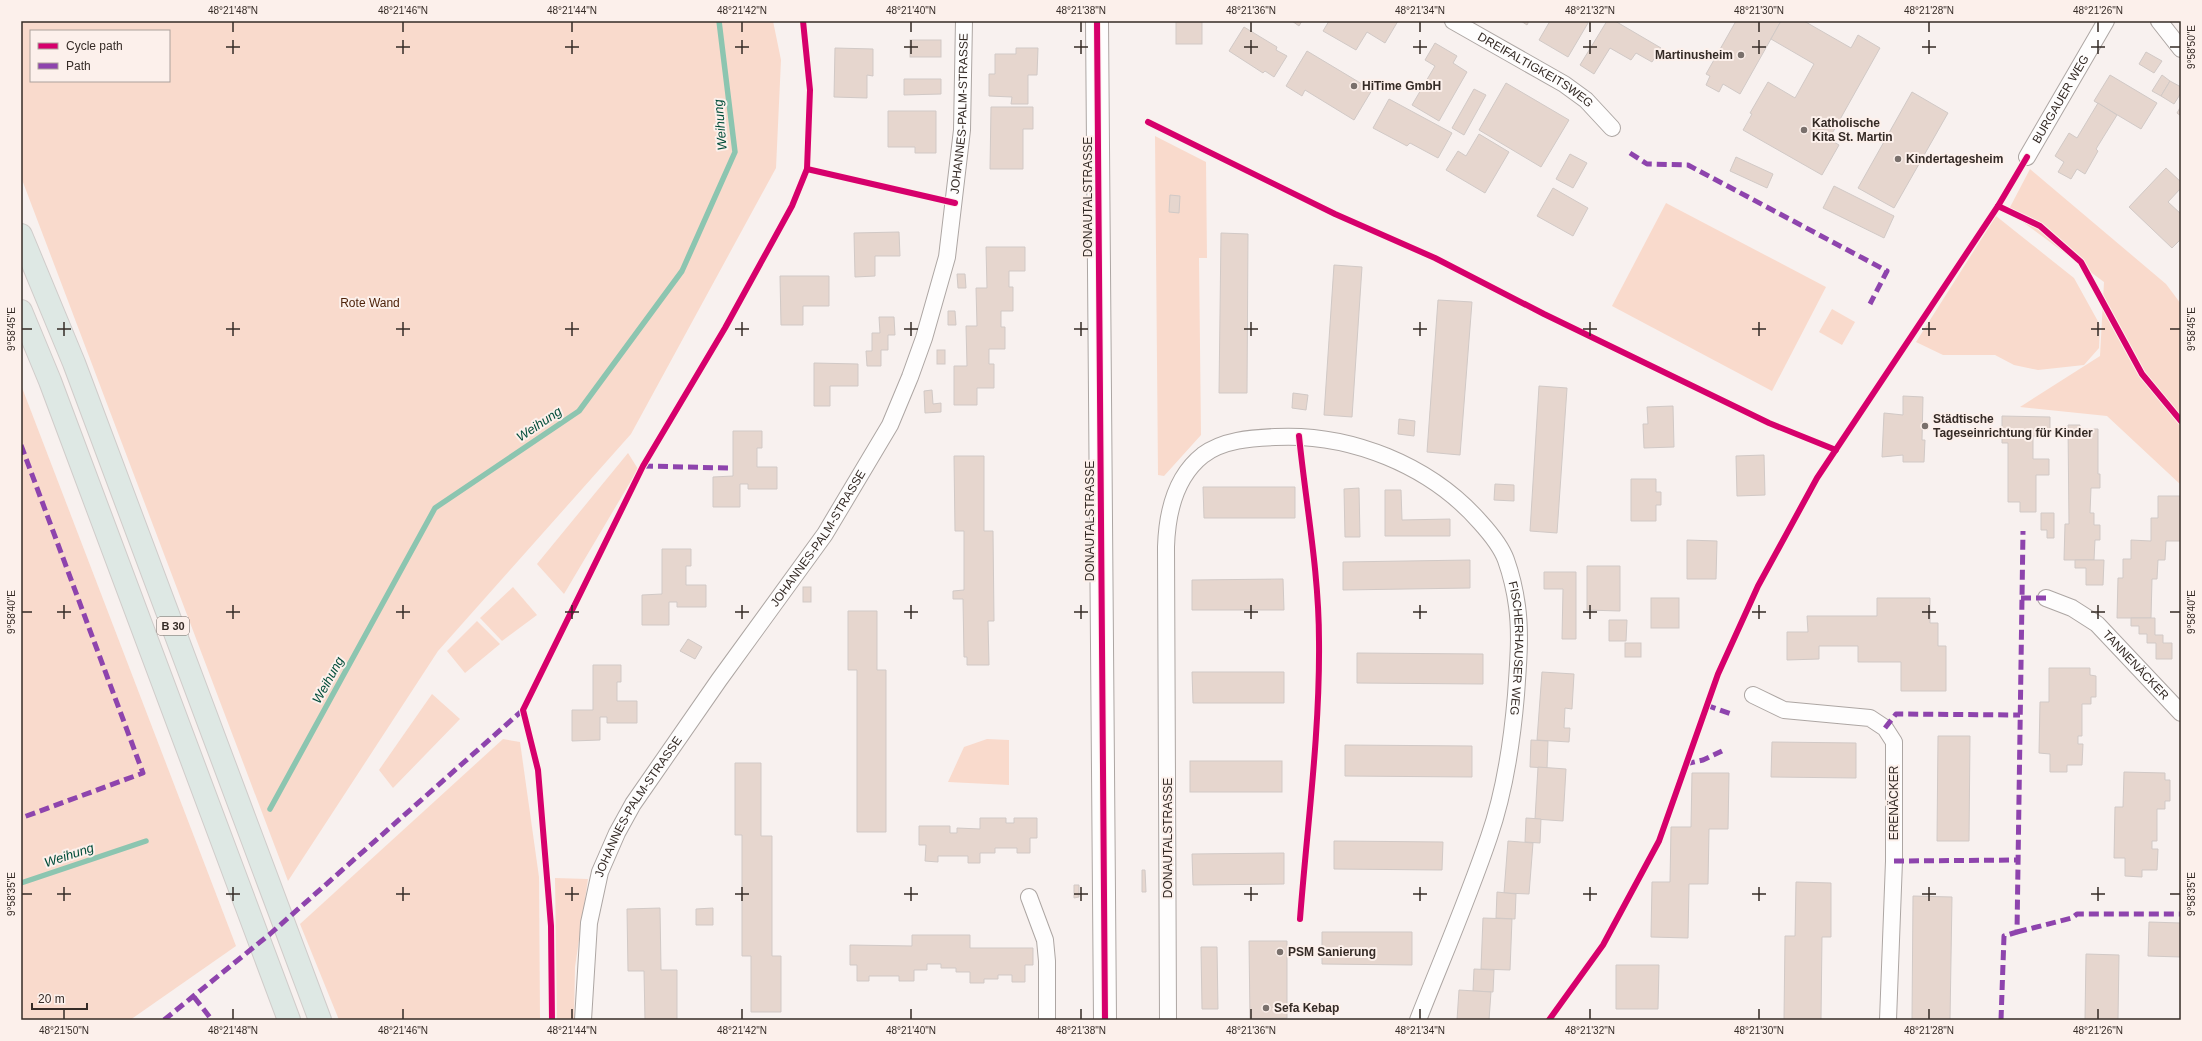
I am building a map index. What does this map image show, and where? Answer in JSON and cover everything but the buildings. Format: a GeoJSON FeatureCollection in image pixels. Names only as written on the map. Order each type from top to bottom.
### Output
{"type":"FeatureCollection","features":[{"type":"Feature","properties":{"kind":"highway","name":"B 30"},"geometry":{"type":"LineString","coordinates":[[21,234],[74,363],[320,1020]]}},
{"type":"Feature","properties":{"kind":"highway","name":"B 30"},"geometry":{"type":"LineString","coordinates":[[21,311],[50,381],[289,1020]]}},
{"type":"Feature","properties":{"kind":"main road","name":"DONAUTALSTRASSE"},"geometry":{"type":"LineString","coordinates":[[1097,21],[1105,1020]]}},
{"type":"Feature","properties":{"kind":"street","name":"JOHANNES-PALM-STRASSE"},"geometry":{"type":"LineString","coordinates":[[583,1020],[589,923],[600,872],[617,833],[633,804],[723,674],[825,534],[890,425],[910,377],[924,338],[947,257],[962,130],[964,21]]}},
{"type":"Feature","properties":{"kind":"street","name":"DREIFALTIGKEITSWEG"},"geometry":{"type":"LineString","coordinates":[[1453,21],[1564,84],[1586,100],[1612,128]]}},
{"type":"Feature","properties":{"kind":"street","name":"BURGAUER WEG"},"geometry":{"type":"LineString","coordinates":[[2027,157],[2106,21]]}},
{"type":"Feature","properties":{"kind":"street"},"geometry":{"type":"LineString","coordinates":[[2159,21],[2181,49]]}},
{"type":"Feature","properties":{"kind":"street","name":"DONAUTALSTRASSE"},"geometry":{"type":"LineString","coordinates":[[1168,1020],[1166,547],[1169,514],[1173,499],[1182,480],[1193,465],[1208,452],[1243,440],[1299,436]]}},
{"type":"Feature","properties":{"kind":"street","name":"FISCHERHAUSER WEG"},"geometry":{"type":"LineString","coordinates":[[1299,436],[1350,445],[1380,454],[1413,468],[1443,488],[1470,511],[1487,530],[1502,552],[1506,560],[1517,605],[1519,642],[1517,682],[1512,737],[1504,781],[1490,835],[1418,1020]]}},
{"type":"Feature","properties":{"kind":"street","name":"TANNENÄCKER"},"geometry":{"type":"LineString","coordinates":[[2046,598],[2072,608],[2097,624],[2181,713]]}},
{"type":"Feature","properties":{"kind":"street","name":"ERENÄCKER"},"geometry":{"type":"LineString","coordinates":[[1753,695],[1784,710],[1870,718],[1885,728],[1894,742],[1894,861],[1888,1020]]}},
{"type":"Feature","properties":{"kind":"street"},"geometry":{"type":"LineString","coordinates":[[1029,897],[1045,940],[1047,1020]]}},
{"type":"Feature","properties":{"kind":"green space","name":"Rote Wand"},"geometry":{"type":"Polygon","coordinates":[[[21,21],[773,21],[781,60],[776,168],[631,434],[438,651],[288,881],[21,177],[21,21]]]}},
{"type":"Feature","properties":{"kind":"green space"},"geometry":{"type":"Polygon","coordinates":[[[1155,136],[1206,162],[1207,258],[1199,258],[1201,435],[1164,476],[1158,475],[1155,136]]]}},
{"type":"Feature","properties":{"kind":"green space"},"geometry":{"type":"Polygon","coordinates":[[[2030,169],[2166,284],[2181,304],[2181,485],[2107,416],[2020,407],[2100,356],[2104,282],[2008,211],[2030,169]]]}},
{"type":"Feature","properties":{"kind":"green space"},"geometry":{"type":"Polygon","coordinates":[[[1666,203],[1826,287],[1772,391],[1612,306],[1666,203]]]}},
{"type":"Feature","properties":{"kind":"green space"},"geometry":{"type":"Polygon","coordinates":[[[1996,216],[2074,278],[2100,325],[2099,348],[2084,365],[2038,370],[2014,365],[1995,355],[1943,355],[1916,342],[1996,216]]]}},
{"type":"Feature","properties":{"kind":"green space"},"geometry":{"type":"Polygon","coordinates":[[[1832,309],[1855,322],[1842,345],[1819,332],[1832,309]]]}},
{"type":"Feature","properties":{"kind":"green space"},"geometry":{"type":"Polygon","coordinates":[[[21,385],[236,946],[130,1020],[21,1020],[21,385]]]}},
{"type":"Feature","properties":{"kind":"green space"},"geometry":{"type":"Polygon","coordinates":[[[628,453],[638,469],[564,594],[537,564],[628,453]]]}},
{"type":"Feature","properties":{"kind":"green space"},"geometry":{"type":"Polygon","coordinates":[[[513,587],[537,615],[502,641],[480,618],[513,587]]]}},
{"type":"Feature","properties":{"kind":"green space"},"geometry":{"type":"Polygon","coordinates":[[[477,621],[500,644],[465,673],[447,651],[477,621]]]}},
{"type":"Feature","properties":{"kind":"green space"},"geometry":{"type":"Polygon","coordinates":[[[432,694],[460,719],[393,788],[379,770],[432,694]]]}},
{"type":"Feature","properties":{"kind":"green space"},"geometry":{"type":"Polygon","coordinates":[[[503,739],[520,742],[539,877],[540,1020],[339,1020],[300,924],[503,739]]]}},
{"type":"Feature","properties":{"kind":"green space"},"geometry":{"type":"Polygon","coordinates":[[[987,739],[1009,740],[1009,785],[948,782],[964,747],[987,739]]]}},
{"type":"Feature","properties":{"kind":"green space"},"geometry":{"type":"Polygon","coordinates":[[[555,878],[588,879],[575,967],[574,1020],[557,1020],[555,878]]]}},
{"type":"Feature","properties":{"kind":"waterway","name":"Weihung"},"geometry":{"type":"LineString","coordinates":[[270,809],[435,508],[579,411],[682,271],[735,152],[719,21]]}},
{"type":"Feature","properties":{"kind":"waterway","name":"Weihung"},"geometry":{"type":"LineString","coordinates":[[21,883],[146,841]]}},
{"type":"Feature","properties":{"kind":"marked path"},"geometry":{"type":"LineString","coordinates":[[1630,153],[1647,164],[1688,165],[1887,271],[1870,304]]}},
{"type":"Feature","properties":{"kind":"marked path"},"geometry":{"type":"LineString","coordinates":[[21,445],[143,773],[21,818]]}},
{"type":"Feature","properties":{"kind":"marked path"},"geometry":{"type":"LineString","coordinates":[[643,466],[728,468]]}},
{"type":"Feature","properties":{"kind":"marked path"},"geometry":{"type":"LineString","coordinates":[[2001,1020],[2004,936],[2017,932],[2023,531]]}},
{"type":"Feature","properties":{"kind":"marked path"},"geometry":{"type":"LineString","coordinates":[[2021,598],[2046,598]]}},
{"type":"Feature","properties":{"kind":"marked path"},"geometry":{"type":"LineString","coordinates":[[1706,705],[1734,715]]}},
{"type":"Feature","properties":{"kind":"marked path"},"geometry":{"type":"LineString","coordinates":[[164,1020],[270,934],[524,709]]}},
{"type":"Feature","properties":{"kind":"marked path"},"geometry":{"type":"LineString","coordinates":[[1885,728],[1896,714],[2020,715]]}},
{"type":"Feature","properties":{"kind":"marked path"},"geometry":{"type":"LineString","coordinates":[[1685,764],[1703,760],[1722,751]]}},
{"type":"Feature","properties":{"kind":"marked path"},"geometry":{"type":"LineString","coordinates":[[1894,861],[2017,860]]}},
{"type":"Feature","properties":{"kind":"marked path"},"geometry":{"type":"LineString","coordinates":[[2017,932],[2072,918],[2077,914],[2181,914]]}},
{"type":"Feature","properties":{"kind":"marked path"},"geometry":{"type":"LineString","coordinates":[[194,997],[212,1020]]}},
{"type":"Feature","properties":{"kind":"cycle path"},"geometry":{"type":"LineString","coordinates":[[552,1020],[551,926],[538,770],[523,710],[643,466],[725,328],[792,206],[807,169],[810,90],[803,21]]}},
{"type":"Feature","properties":{"kind":"cycle path"},"geometry":{"type":"LineString","coordinates":[[1097,21],[1105,1020]]}},
{"type":"Feature","properties":{"kind":"cycle path"},"geometry":{"type":"LineString","coordinates":[[1148,122],[1335,214],[1435,258],[1544,314],[1769,423],[1836,450]]}},
{"type":"Feature","properties":{"kind":"cycle path"},"geometry":{"type":"LineString","coordinates":[[1549,1020],[1603,945],[1659,841],[1718,674],[1758,586],[1817,478],[1998,206],[2027,157]]}},
{"type":"Feature","properties":{"kind":"cycle path"},"geometry":{"type":"LineString","coordinates":[[807,169],[955,203]]}},
{"type":"Feature","properties":{"kind":"cycle path"},"geometry":{"type":"LineString","coordinates":[[1998,206],[2040,226],[2081,262],[2142,374],[2181,421]]}},
{"type":"Feature","properties":{"kind":"cycle path"},"geometry":{"type":"LineString","coordinates":[[1299,436],[1315,564],[1319,641],[1319,676],[1315,746],[1300,919]]}},
{"type":"Feature","properties":{"kind":"place","name":"Martinusheim"},"geometry":{"type":"Point","coordinates":[1741,55]}},
{"type":"Feature","properties":{"kind":"place","name":"HiTime GmbH"},"geometry":{"type":"Point","coordinates":[1354,86]}},
{"type":"Feature","properties":{"kind":"place","name":"Katholische Kita St. Martin"},"geometry":{"type":"Point","coordinates":[1804,130]}},
{"type":"Feature","properties":{"kind":"place","name":"Kindertagesheim"},"geometry":{"type":"Point","coordinates":[1898,159]}},
{"type":"Feature","properties":{"kind":"place","name":"Städtische Tageseinrichtung für Kinder"},"geometry":{"type":"Point","coordinates":[1925,426]}},
{"type":"Feature","properties":{"kind":"place","name":"PSM Sanierung"},"geometry":{"type":"Point","coordinates":[1280,952]}},
{"type":"Feature","properties":{"kind":"place","name":"Sefa Kebap"},"geometry":{"type":"Point","coordinates":[1266,1008]}}]}
